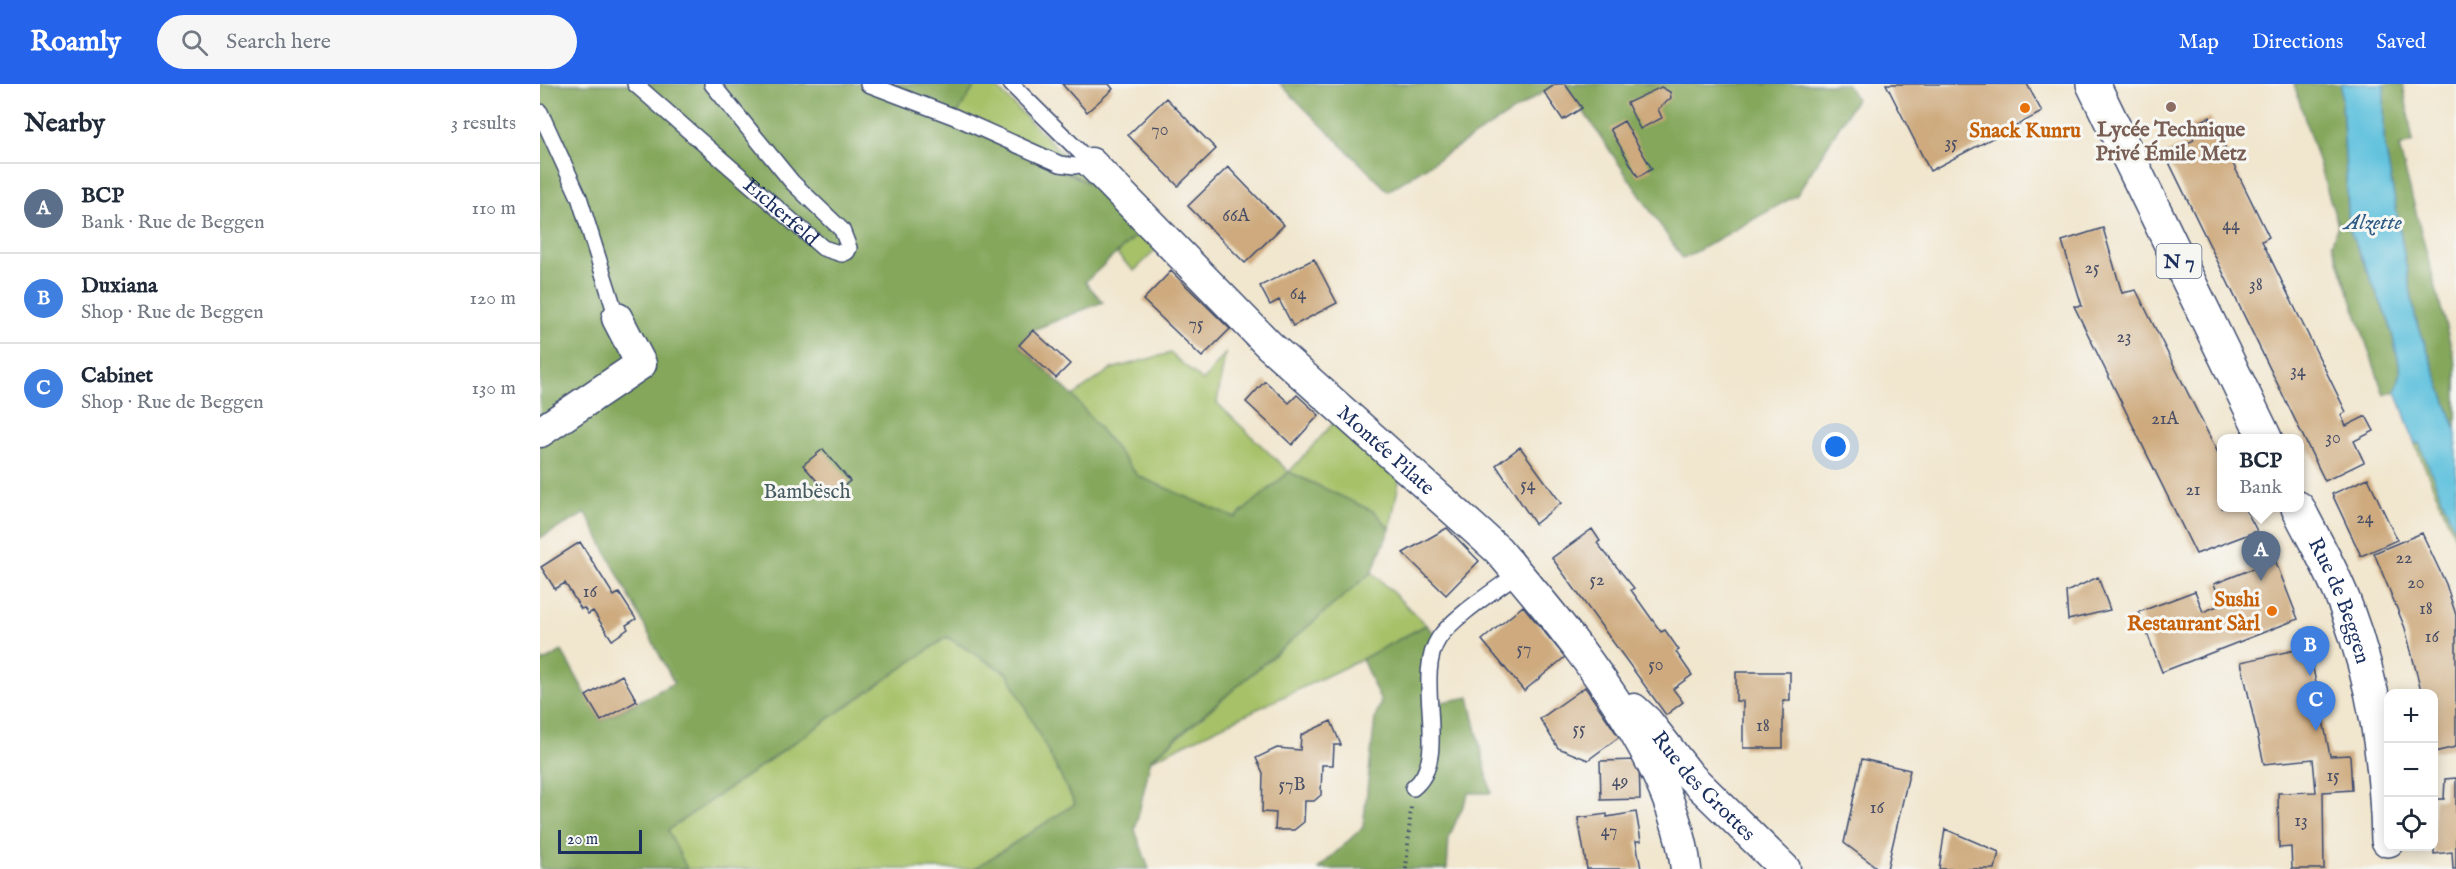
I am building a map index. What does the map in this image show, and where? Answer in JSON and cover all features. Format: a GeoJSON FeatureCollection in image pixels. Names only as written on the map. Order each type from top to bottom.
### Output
{"type":"FeatureCollection","features":[{"type":"Feature","properties":{"kind":"main road","name":"N 7"},"geometry":{"type":"LineString","coordinates":[[2093,84],[2263,434]]}},
{"type":"Feature","properties":{"kind":"main road","name":"Rue de Beggen"},"geometry":{"type":"LineString","coordinates":[[2300,512],[2346,605],[2370,685],[2386,770],[2387,797]]}},
{"type":"Feature","properties":{"kind":"main road"},"geometry":{"type":"LineString","coordinates":[[2389,851],[2390,869]]}},
{"type":"Feature","properties":{"kind":"street","name":"Montée Pilate"},"geometry":{"type":"LineString","coordinates":[[1091,163],[1269,345],[1498,550],[1518,573],[1620,705],[1662,785],[1683,840],[1686,869]]}},
{"type":"Feature","properties":{"kind":"street"},"geometry":{"type":"LineString","coordinates":[[540,432],[641,364],[617,318]]}},
{"type":"Feature","properties":{"kind":"street","name":"Rue des Grottes"},"geometry":{"type":"LineString","coordinates":[[1620,705],[1635,710],[1647,721],[1690,776],[1785,869]]}},
{"type":"Feature","properties":{"kind":"lane","name":"Eicherfeld"},"geometry":{"type":"LineString","coordinates":[[635,84],[823,248],[842,254],[847,252],[849,248],[842,230],[792,182],[712,84]]}},
{"type":"Feature","properties":{"kind":"lane"},"geometry":{"type":"LineString","coordinates":[[868,84],[956,117],[1059,164],[1075,166],[1091,163]]}},
{"type":"Feature","properties":{"kind":"lane","name":"Montée Pilate"},"geometry":{"type":"LineString","coordinates":[[1011,84],[1091,163]]}},
{"type":"Feature","properties":{"kind":"lane"},"geometry":{"type":"LineString","coordinates":[[540,112],[579,197],[617,318]]}},
{"type":"Feature","properties":{"kind":"lane"},"geometry":{"type":"LineString","coordinates":[[1413,788],[1423,780],[1430,761],[1430,663],[1439,638],[1518,573]]}},
{"type":"Feature","properties":{"kind":"path"},"geometry":{"type":"LineString","coordinates":[[1406,869],[1413,788]]}},
{"type":"Feature","properties":{"kind":"green space","name":"Bambësch"},"geometry":{"type":"Polygon","coordinates":[[[540,84],[976,84],[956,116],[1096,187],[1141,231],[1085,282],[1103,302],[1033,330],[1019,345],[1073,396],[1138,476],[1235,518],[1289,472],[1375,512],[1390,529],[1372,572],[1151,759],[1135,830],[1149,869],[974,869],[1075,804],[1008,674],[947,637],[668,830],[687,869],[540,869],[540,659],[542,662],[562,651],[601,721],[674,683],[586,513],[540,538],[540,84]]]}},
{"type":"Feature","properties":{"kind":"green space"},"geometry":{"type":"Polygon","coordinates":[[[976,84],[993,84],[1096,187],[1044,158],[955,117],[976,84]]]}},
{"type":"Feature","properties":{"kind":"green space"},"geometry":{"type":"Polygon","coordinates":[[[1280,84],[1556,84],[1388,191],[1280,84]]]}},
{"type":"Feature","properties":{"kind":"green space"},"geometry":{"type":"Polygon","coordinates":[[[1565,84],[1847,84],[1856,99],[1797,195],[1683,259],[1565,84]]]}},
{"type":"Feature","properties":{"kind":"green space"},"geometry":{"type":"Polygon","coordinates":[[[2294,84],[2341,84],[2349,228],[2390,324],[2401,372],[2396,391],[2384,395],[2332,243],[2338,225],[2294,84]]]}},
{"type":"Feature","properties":{"kind":"green space"},"geometry":{"type":"Polygon","coordinates":[[[2384,84],[2403,84],[2413,142],[2399,147],[2456,365],[2456,430],[2415,316],[2384,140],[2384,84]]]}},
{"type":"Feature","properties":{"kind":"green space"},"geometry":{"type":"Polygon","coordinates":[[[1141,231],[1158,248],[1134,271],[1117,254],[1141,231]]]}},
{"type":"Feature","properties":{"kind":"green space"},"geometry":{"type":"Polygon","coordinates":[[[1170,353],[1203,381],[1225,354],[1217,403],[1289,472],[1235,518],[1138,476],[1073,396],[1111,369],[1170,353]]]}},
{"type":"Feature","properties":{"kind":"green space"},"geometry":{"type":"Polygon","coordinates":[[[1337,419],[1400,477],[1390,529],[1375,512],[1289,472],[1337,419]]]}},
{"type":"Feature","properties":{"kind":"green space"},"geometry":{"type":"Polygon","coordinates":[[[2419,442],[2456,532],[2456,539],[2415,444],[2419,442]]]}},
{"type":"Feature","properties":{"kind":"green space"},"geometry":{"type":"Polygon","coordinates":[[[1372,572],[1426,625],[1362,659],[1151,760],[1372,572]]]}},
{"type":"Feature","properties":{"kind":"green space"},"geometry":{"type":"Polygon","coordinates":[[[1426,625],[1439,638],[1431,704],[1469,697],[1491,793],[1469,793],[1449,837],[1447,869],[1318,869],[1363,827],[1375,718],[1381,702],[1362,659],[1426,625]]]}},
{"type":"Feature","properties":{"kind":"green space"},"geometry":{"type":"Polygon","coordinates":[[[947,637],[1008,674],[1075,804],[974,869],[687,869],[667,831],[947,637]]]}},
{"type":"Feature","properties":{"kind":"water","name":"Alzette"},"geometry":{"type":"Polygon","coordinates":[[[2341,84],[2384,84],[2384,140],[2415,316],[2456,430],[2456,532],[2419,443],[2415,444],[2396,391],[2401,372],[2390,324],[2349,228],[2341,84]]]}},
{"type":"Feature","properties":{"kind":"building"},"geometry":{"type":"Polygon","coordinates":[[[1062,84],[1109,84],[1113,89],[1087,112],[1062,84]]]}},
{"type":"Feature","properties":{"kind":"building"},"geometry":{"type":"Polygon","coordinates":[[[1556,84],[1565,84],[1582,108],[1563,120],[1544,92],[1556,84]]]}},
{"type":"Feature","properties":{"kind":"building"},"geometry":{"type":"Polygon","coordinates":[[[1886,84],[2027,84],[2042,112],[1930,171],[1886,84]]]}},
{"type":"Feature","properties":{"kind":"building"},"geometry":{"type":"Polygon","coordinates":[[[1661,87],[1670,92],[1671,98],[1658,109],[1662,118],[1640,129],[1627,103],[1661,87]]]}},
{"type":"Feature","properties":{"kind":"building"},"geometry":{"type":"Polygon","coordinates":[[[1166,98],[1216,149],[1178,186],[1128,135],[1166,98]]]}},
{"type":"Feature","properties":{"kind":"building"},"geometry":{"type":"Polygon","coordinates":[[[2210,117],[2269,237],[2262,241],[2346,412],[2341,415],[2346,426],[2366,416],[2374,431],[2354,441],[2364,462],[2325,481],[2165,154],[2194,140],[2188,127],[2210,117]]]}},
{"type":"Feature","properties":{"kind":"building"},"geometry":{"type":"Polygon","coordinates":[[[1624,121],[1652,169],[1638,177],[1610,129],[1624,121]]]}},
{"type":"Feature","properties":{"kind":"building"},"geometry":{"type":"Polygon","coordinates":[[[1228,167],[1284,225],[1245,263],[1188,206],[1228,167]]]}},
{"type":"Feature","properties":{"kind":"building"},"geometry":{"type":"Polygon","coordinates":[[[2103,228],[2122,293],[2136,290],[2217,451],[2217,512],[2247,512],[2257,531],[2196,554],[2074,306],[2082,306],[2062,241],[2103,228]]]}},
{"type":"Feature","properties":{"kind":"building"},"geometry":{"type":"Polygon","coordinates":[[[1314,259],[1337,303],[1293,326],[1279,300],[1270,305],[1260,286],[1314,259]]]}},
{"type":"Feature","properties":{"kind":"building"},"geometry":{"type":"Polygon","coordinates":[[[1171,271],[1230,329],[1202,357],[1143,300],[1171,271]]]}},
{"type":"Feature","properties":{"kind":"building"},"geometry":{"type":"Polygon","coordinates":[[[1033,330],[1070,364],[1056,378],[1019,345],[1033,330]]]}},
{"type":"Feature","properties":{"kind":"building"},"geometry":{"type":"Polygon","coordinates":[[[1265,381],[1289,403],[1297,395],[1319,415],[1292,445],[1246,402],[1265,381]]]}},
{"type":"Feature","properties":{"kind":"building"},"geometry":{"type":"Polygon","coordinates":[[[1520,447],[1561,503],[1535,524],[1496,465],[1520,447]]]}},
{"type":"Feature","properties":{"kind":"building"},"geometry":{"type":"Polygon","coordinates":[[[823,449],[850,481],[831,497],[803,465],[823,449]]]}},
{"type":"Feature","properties":{"kind":"building"},"geometry":{"type":"Polygon","coordinates":[[[2368,478],[2397,540],[2361,556],[2332,494],[2368,478]]]}},
{"type":"Feature","properties":{"kind":"building"},"geometry":{"type":"Polygon","coordinates":[[[1447,528],[1479,561],[1446,595],[1403,553],[1447,528]]]}},
{"type":"Feature","properties":{"kind":"building"},"geometry":{"type":"Polygon","coordinates":[[[1592,529],[1600,541],[1597,543],[1634,588],[1631,590],[1661,632],[1665,630],[1679,650],[1676,652],[1692,675],[1673,689],[1683,702],[1666,715],[1552,558],[1592,529]]]}},
{"type":"Feature","properties":{"kind":"building"},"geometry":{"type":"Polygon","coordinates":[[[2422,533],[2446,584],[2456,615],[2456,747],[2438,751],[2438,689],[2421,689],[2405,628],[2374,553],[2422,533]]]}},
{"type":"Feature","properties":{"kind":"building"},"geometry":{"type":"Polygon","coordinates":[[[580,542],[614,596],[619,593],[636,619],[626,625],[628,629],[612,640],[593,611],[588,614],[584,608],[581,609],[565,583],[555,589],[541,567],[580,542]]]}},
{"type":"Feature","properties":{"kind":"building"},"geometry":{"type":"Polygon","coordinates":[[[2275,560],[2298,619],[2162,672],[2139,612],[2195,591],[2203,612],[2222,604],[2214,584],[2275,560]]]}},
{"type":"Feature","properties":{"kind":"building"},"geometry":{"type":"Polygon","coordinates":[[[2098,577],[2110,610],[2068,620],[2066,592],[2098,577]]]}},
{"type":"Feature","properties":{"kind":"building"},"geometry":{"type":"Polygon","coordinates":[[[1523,606],[1565,657],[1524,691],[1482,640],[1523,606]]]}},
{"type":"Feature","properties":{"kind":"building"},"geometry":{"type":"Polygon","coordinates":[[[2309,647],[2330,756],[2350,755],[2352,790],[2323,792],[2324,869],[2292,869],[2291,847],[2279,848],[2278,793],[2316,792],[2313,759],[2264,764],[2241,662],[2309,647]]]}},
{"type":"Feature","properties":{"kind":"building"},"geometry":{"type":"Polygon","coordinates":[[[1736,672],[1790,672],[1790,701],[1783,701],[1783,748],[1743,748],[1743,701],[1736,701],[1736,672]]]}},
{"type":"Feature","properties":{"kind":"building"},"geometry":{"type":"Polygon","coordinates":[[[622,675],[637,701],[601,721],[586,696],[622,675]]]}},
{"type":"Feature","properties":{"kind":"building"},"geometry":{"type":"Polygon","coordinates":[[[1585,687],[1619,737],[1588,760],[1558,748],[1540,719],[1585,687]]]}},
{"type":"Feature","properties":{"kind":"building"},"geometry":{"type":"Polygon","coordinates":[[[1331,721],[1341,745],[1334,745],[1333,765],[1322,765],[1321,795],[1314,801],[1305,801],[1304,822],[1294,830],[1275,830],[1276,813],[1262,812],[1263,773],[1256,758],[1277,748],[1300,750],[1301,735],[1331,721]]]}},
{"type":"Feature","properties":{"kind":"building"},"geometry":{"type":"Polygon","coordinates":[[[1862,759],[1910,770],[1887,869],[1879,869],[1844,843],[1862,759]]]}},
{"type":"Feature","properties":{"kind":"building"},"geometry":{"type":"Polygon","coordinates":[[[1639,760],[1640,799],[1601,800],[1600,761],[1639,760]]]}},
{"type":"Feature","properties":{"kind":"building"},"geometry":{"type":"Polygon","coordinates":[[[2456,778],[2456,869],[2453,869],[2452,852],[2434,854],[2434,851],[2438,851],[2438,799],[2444,799],[2445,779],[2456,778]]]}},
{"type":"Feature","properties":{"kind":"building"},"geometry":{"type":"Polygon","coordinates":[[[1636,812],[1641,841],[1636,841],[1641,869],[1587,869],[1578,818],[1607,814],[1607,817],[1636,812]]]}},
{"type":"Feature","properties":{"kind":"building"},"geometry":{"type":"Polygon","coordinates":[[[1945,829],[1999,852],[1995,869],[1939,869],[1945,829]]]}},
{"type":"Feature","properties":{"kind":"place","name":"Lycée Technique Privé Émile Metz"},"geometry":{"type":"Point","coordinates":[2171,107]}},
{"type":"Feature","properties":{"kind":"place","name":"Snack Kunru"},"geometry":{"type":"Point","coordinates":[2025,108]}},
{"type":"Feature","properties":{"kind":"place","name":"BCP"},"geometry":{"type":"Point","coordinates":[2261,581]}},
{"type":"Feature","properties":{"kind":"place","name":"Sushi Restaurant Sàrl"},"geometry":{"type":"Point","coordinates":[2272,611]}},
{"type":"Feature","properties":{"kind":"place","name":"Duxiana"},"geometry":{"type":"Point","coordinates":[2310,676]}},
{"type":"Feature","properties":{"kind":"place","name":"Cabinet"},"geometry":{"type":"Point","coordinates":[2316,731]}}]}
